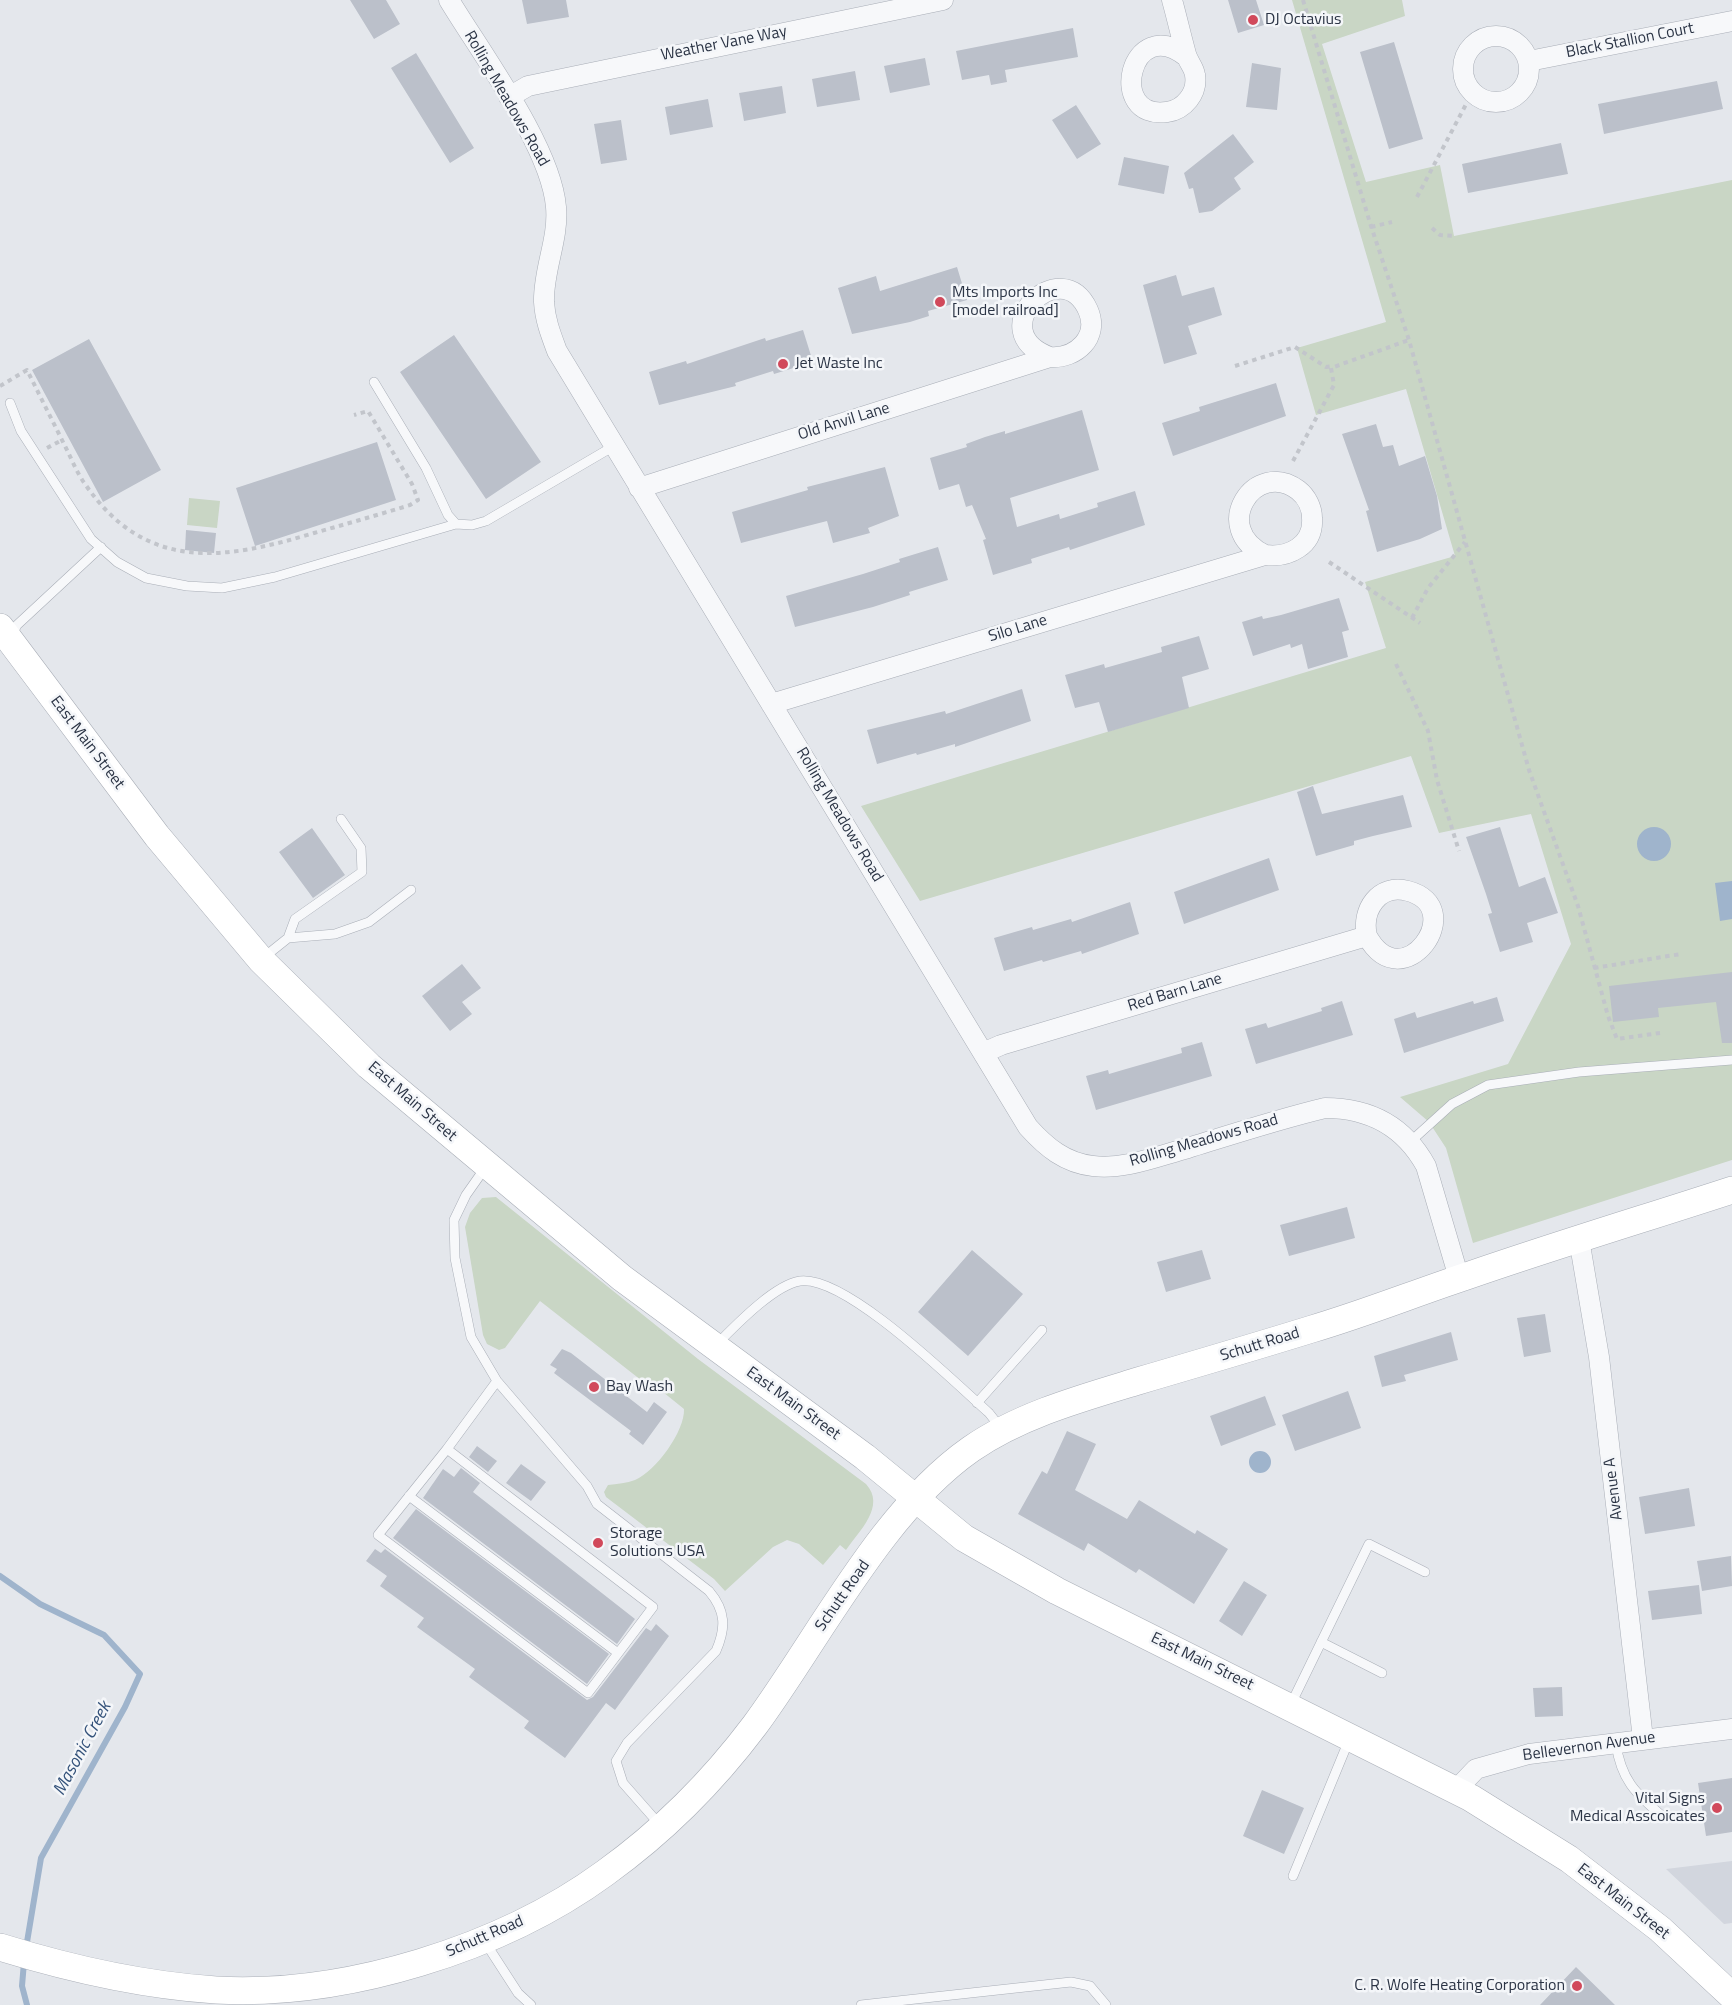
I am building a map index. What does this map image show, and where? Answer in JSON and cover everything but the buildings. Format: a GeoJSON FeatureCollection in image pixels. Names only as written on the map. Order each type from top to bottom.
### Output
{"type":"FeatureCollection","features":[{"type":"Feature","properties":{"kind":"main road","name":"East Main Street"},"geometry":{"type":"LineString","coordinates":[[3,639],[157,836],[261,960],[369,1066],[622,1278],[865,1457],[964,1538],[1057,1591],[1456,1790],[1569,1859],[1660,1929],[1732,1996]]}},
{"type":"Feature","properties":{"kind":"main road","name":"Schutt Road"},"geometry":{"type":"LineString","coordinates":[[0,1947],[102,1976],[144,1983],[221,1990],[289,1987],[342,1980],[399,1968],[483,1940],[545,1910],[603,1875],[662,1827],[703,1787],[753,1726],[886,1534],[917,1499],[971,1449],[1024,1420],[1087,1397],[1329,1324],[1459,1278],[1732,1190]]}},
{"type":"Feature","properties":{"kind":"street","name":"Rolling Meadows Road"},"geometry":{"type":"LineString","coordinates":[[449,0],[508,97],[549,174],[556,206],[553,247],[545,290],[548,326],[556,351],[1028,1127],[1054,1152],[1080,1164],[1111,1167],[1146,1160],[1325,1108],[1343,1108],[1374,1115],[1400,1132],[1419,1153],[1431,1179],[1459,1278]]}},
{"type":"Feature","properties":{"kind":"street","name":"Weather Vane Way"},"geometry":{"type":"LineString","coordinates":[[508,97],[528,86],[943,0]]}},
{"type":"Feature","properties":{"kind":"street"},"geometry":{"type":"LineString","coordinates":[[1172,0],[1187,57]]}},
{"type":"Feature","properties":{"kind":"street","name":"Black Stallion Court"},"geometry":{"type":"LineString","coordinates":[[1528,61],[1732,21]]}},
{"type":"Feature","properties":{"kind":"street"},"geometry":{"type":"LineString","coordinates":[[1499,36],[1509,38],[1518,44],[1528,61],[1528,79],[1525,87],[1512,99],[1494,103],[1485,101],[1472,93],[1464,82],[1463,62],[1472,45],[1480,39],[1499,36]]}},
{"type":"Feature","properties":{"kind":"street","name":"Old Anvil Lane"},"geometry":{"type":"LineString","coordinates":[[639,488],[1050,357]]}},
{"type":"Feature","properties":{"kind":"street","name":"Silo Lane"},"geometry":{"type":"LineString","coordinates":[[771,704],[1265,555]]}},
{"type":"Feature","properties":{"kind":"street","name":"Red Barn Lane"},"geometry":{"type":"LineString","coordinates":[[983,1053],[1367,936]]}},
{"type":"Feature","properties":{"kind":"street","name":"Avenue A"},"geometry":{"type":"LineString","coordinates":[[1579,1239],[1599,1357],[1643,1739]]}},
{"type":"Feature","properties":{"kind":"street","name":"Bellevernon Avenue"},"geometry":{"type":"LineString","coordinates":[[1456,1790],[1476,1769],[1492,1762],[1529,1754],[1732,1729]]}},
{"type":"Feature","properties":{"kind":"lane"},"geometry":{"type":"LineString","coordinates":[[374,382],[426,468],[448,515],[456,524]]}},
{"type":"Feature","properties":{"kind":"lane"},"geometry":{"type":"LineString","coordinates":[[10,403],[21,431],[58,493],[91,539],[117,562],[146,578],[187,586],[222,588],[274,577],[456,524],[472,525],[486,521],[614,446]]}},
{"type":"Feature","properties":{"kind":"lane"},"geometry":{"type":"LineString","coordinates":[[3,639],[101,548]]}},
{"type":"Feature","properties":{"kind":"lane"},"geometry":{"type":"LineString","coordinates":[[261,960],[288,938],[295,919],[362,872],[361,848],[341,819]]}},
{"type":"Feature","properties":{"kind":"lane"},"geometry":{"type":"LineString","coordinates":[[288,938],[335,934],[369,922],[411,890]]}},
{"type":"Feature","properties":{"kind":"lane"},"geometry":{"type":"LineString","coordinates":[[1410,1142],[1452,1104],[1488,1086],[1579,1072],[1732,1060]]}},
{"type":"Feature","properties":{"kind":"lane"},"geometry":{"type":"LineString","coordinates":[[486,1166],[466,1195],[454,1220],[455,1258],[471,1337],[497,1381],[587,1486],[597,1504],[709,1591],[723,1613],[723,1636],[716,1651],[627,1743],[616,1761],[623,1783],[662,1827]]}},
{"type":"Feature","properties":{"kind":"lane"},"geometry":{"type":"LineString","coordinates":[[715,1346],[773,1294],[798,1281],[818,1281],[856,1301],[873,1314],[977,1403],[1004,1431]]}},
{"type":"Feature","properties":{"kind":"lane"},"geometry":{"type":"LineString","coordinates":[[977,1403],[1042,1330]]}},
{"type":"Feature","properties":{"kind":"lane"},"geometry":{"type":"LineString","coordinates":[[447,1449],[653,1607],[588,1693],[378,1535],[447,1449],[497,1381]]}},
{"type":"Feature","properties":{"kind":"lane"},"geometry":{"type":"LineString","coordinates":[[409,1496],[618,1653]]}},
{"type":"Feature","properties":{"kind":"lane"},"geometry":{"type":"LineString","coordinates":[[1290,1706],[1369,1544],[1425,1572]]}},
{"type":"Feature","properties":{"kind":"lane"},"geometry":{"type":"LineString","coordinates":[[1321,1642],[1382,1673]]}},
{"type":"Feature","properties":{"kind":"lane"},"geometry":{"type":"LineString","coordinates":[[1293,1876],[1351,1736]]}},
{"type":"Feature","properties":{"kind":"lane"},"geometry":{"type":"LineString","coordinates":[[1616,1744],[1618,1760],[1632,1790],[1661,1815]]}},
{"type":"Feature","properties":{"kind":"lane"},"geometry":{"type":"LineString","coordinates":[[483,1940],[518,1993],[531,2005]]}},
{"type":"Feature","properties":{"kind":"lane"},"geometry":{"type":"LineString","coordinates":[[861,2005],[1071,1982],[1090,1986],[1106,2005]]}},
{"type":"Feature","properties":{"kind":"path"},"geometry":{"type":"LineString","coordinates":[[1303,0],[1371,227],[1409,340],[1529,770],[1578,906],[1594,968],[1617,1039],[1660,1033]]}},
{"type":"Feature","properties":{"kind":"path"},"geometry":{"type":"LineString","coordinates":[[1417,197],[1472,93]]}},
{"type":"Feature","properties":{"kind":"path"},"geometry":{"type":"LineString","coordinates":[[1371,227],[1392,222]]}},
{"type":"Feature","properties":{"kind":"path"},"geometry":{"type":"LineString","coordinates":[[1432,228],[1440,235],[1454,236]]}},
{"type":"Feature","properties":{"kind":"path"},"geometry":{"type":"LineString","coordinates":[[1235,366],[1295,347],[1326,368],[1409,340]]}},
{"type":"Feature","properties":{"kind":"path"},"geometry":{"type":"LineString","coordinates":[[1293,461],[1334,385],[1331,368],[1333,365]]}},
{"type":"Feature","properties":{"kind":"path"},"geometry":{"type":"LineString","coordinates":[[0,386],[27,370],[84,483],[110,514],[132,531],[159,545],[185,553],[208,555],[260,549],[410,505],[418,500],[412,484],[368,411],[354,415]]}},
{"type":"Feature","properties":{"kind":"path"},"geometry":{"type":"LineString","coordinates":[[1412,618],[1428,588],[1466,542]]}},
{"type":"Feature","properties":{"kind":"path"},"geometry":{"type":"LineString","coordinates":[[1329,562],[1420,623]]}},
{"type":"Feature","properties":{"kind":"path"},"geometry":{"type":"LineString","coordinates":[[1396,664],[1428,730],[1437,780],[1459,851]]}},
{"type":"Feature","properties":{"kind":"path"},"geometry":{"type":"LineString","coordinates":[[1594,968],[1681,954]]}},
{"type":"Feature","properties":{"kind":"shaded area"},"geometry":{"type":"Polygon","coordinates":[[[1732,1861],[1732,1923],[1724,1924],[1666,1869],[1732,1861]]]}},
{"type":"Feature","properties":{"kind":"green space"},"geometry":{"type":"Polygon","coordinates":[[[1292,0],[1402,0],[1405,16],[1322,44],[1366,182],[1440,165],[1454,236],[1732,180],[1732,1160],[1473,1243],[1446,1148],[1429,1122],[1400,1097],[1508,1064],[1571,944],[1531,814],[1439,833],[1411,756],[920,901],[861,806],[1386,648],[1365,582],[1455,556],[1406,389],[1316,415],[1297,348],[1386,322],[1292,0]]]}},
{"type":"Feature","properties":{"kind":"green space"},"geometry":{"type":"Polygon","coordinates":[[[189,498],[220,501],[217,528],[187,525],[189,498]]]}},
{"type":"Feature","properties":{"kind":"green space"},"geometry":{"type":"Polygon","coordinates":[[[496,1197],[698,1359],[866,1484],[871,1492],[872,1509],[864,1526],[846,1550],[840,1545],[823,1565],[799,1544],[787,1540],[773,1547],[725,1591],[714,1579],[606,1497],[604,1492],[608,1485],[635,1480],[660,1459],[680,1428],[684,1409],[658,1388],[646,1384],[540,1301],[505,1348],[499,1350],[487,1344],[483,1335],[465,1227],[470,1213],[482,1198],[496,1197]]]}},
{"type":"Feature","properties":{"kind":"water"},"geometry":{"type":"Polygon","coordinates":[[[1654,827],[1666,832],[1671,844],[1666,856],[1654,861],[1642,856],[1637,844],[1642,832],[1654,827]]]}},
{"type":"Feature","properties":{"kind":"water"},"geometry":{"type":"Polygon","coordinates":[[[1732,881],[1732,919],[1720,921],[1715,883],[1732,881]]]}},
{"type":"Feature","properties":{"kind":"water"},"geometry":{"type":"Polygon","coordinates":[[[1260,1451],[1268,1454],[1271,1462],[1268,1470],[1260,1473],[1252,1470],[1249,1462],[1252,1454],[1260,1451]]]}},
{"type":"Feature","properties":{"kind":"waterway","name":"Masonic Creek"},"geometry":{"type":"LineString","coordinates":[[0,1576],[40,1604],[104,1635],[140,1674],[125,1707],[41,1858],[26,1948]]}},
{"type":"Feature","properties":{"kind":"waterway","name":"Masonic Creek"},"geometry":{"type":"LineString","coordinates":[[24,1962],[22,1986],[27,2005]]}},
{"type":"Feature","properties":{"kind":"place","name":"DJ Octavius"},"geometry":{"type":"Point","coordinates":[1253,20]}},
{"type":"Feature","properties":{"kind":"place","name":"Mts Imports Inc [model railroad]"},"geometry":{"type":"Point","coordinates":[940,302]}},
{"type":"Feature","properties":{"kind":"place","name":"Jet Waste Inc"},"geometry":{"type":"Point","coordinates":[783,364]}},
{"type":"Feature","properties":{"kind":"place","name":"Bay Wash"},"geometry":{"type":"Point","coordinates":[594,1387]}},
{"type":"Feature","properties":{"kind":"place","name":"Storage Solutions USA"},"geometry":{"type":"Point","coordinates":[598,1543]}},
{"type":"Feature","properties":{"kind":"place","name":"Vital Signs Medical Asscoicates"},"geometry":{"type":"Point","coordinates":[1717,1808]}},
{"type":"Feature","properties":{"kind":"place","name":"C. R. Wolfe Heating Corporation"},"geometry":{"type":"Point","coordinates":[1577,1986]}}]}
